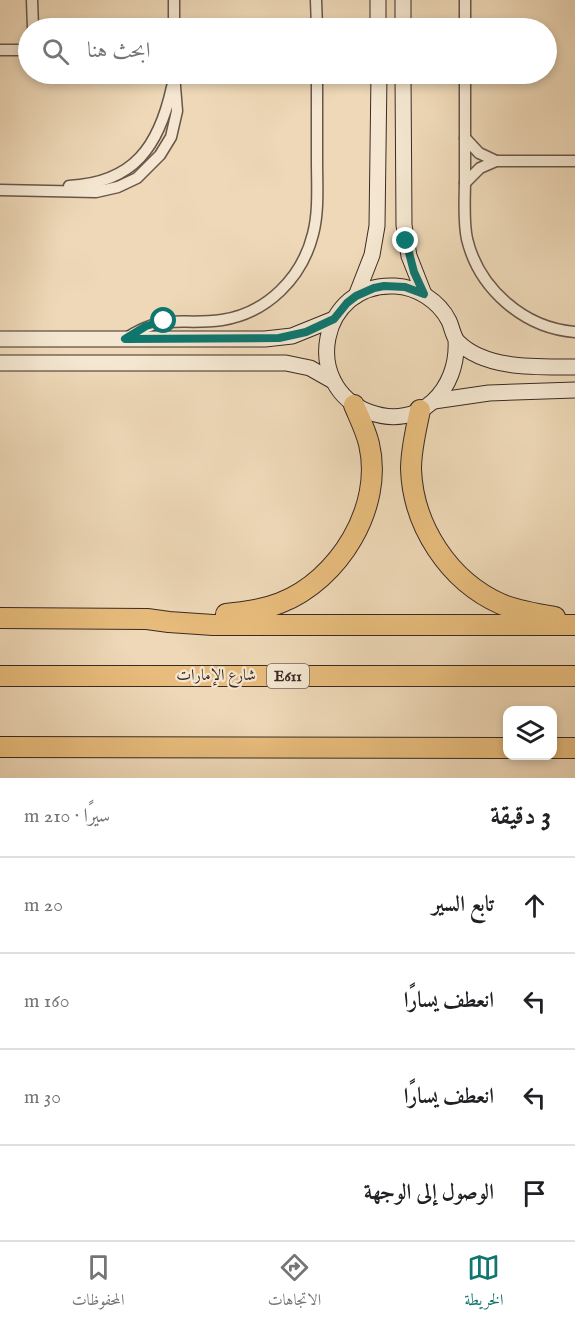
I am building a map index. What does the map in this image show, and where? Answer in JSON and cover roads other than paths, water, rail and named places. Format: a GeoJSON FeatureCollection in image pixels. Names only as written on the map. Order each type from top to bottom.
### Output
{"type":"FeatureCollection","features":[{"type":"Feature","properties":{"kind":"highway"},"geometry":{"type":"LineString","coordinates":[[0,618],[147,619],[254,611],[288,599],[305,590],[326,573],[344,552],[366,508],[370,487],[369,444],[354,405]]}},
{"type":"Feature","properties":{"kind":"highway"},"geometry":{"type":"LineString","coordinates":[[427,406],[412,446],[411,470],[420,516],[443,558],[460,577],[480,592],[502,604],[525,612],[575,623]]}},
{"type":"Feature","properties":{"kind":"highway"},"geometry":{"type":"LineString","coordinates":[[147,619],[202,625],[575,623]]}},
{"type":"Feature","properties":{"kind":"highway","name":"شارع الإمارات"},"geometry":{"type":"LineString","coordinates":[[0,676],[575,676]]}},
{"type":"Feature","properties":{"kind":"highway"},"geometry":{"type":"LineString","coordinates":[[0,747],[503,748]]}},
{"type":"Feature","properties":{"kind":"highway"},"geometry":{"type":"LineString","coordinates":[[557,748],[575,748]]}},
{"type":"Feature","properties":{"kind":"street"},"geometry":{"type":"LineString","coordinates":[[32,0],[33,18]]}},
{"type":"Feature","properties":{"kind":"street"},"geometry":{"type":"LineString","coordinates":[[174,0],[174,18]]}},
{"type":"Feature","properties":{"kind":"street"},"geometry":{"type":"LineString","coordinates":[[316,0],[317,18]]}},
{"type":"Feature","properties":{"kind":"street"},"geometry":{"type":"LineString","coordinates":[[378,0],[378,18]]}},
{"type":"Feature","properties":{"kind":"street"},"geometry":{"type":"LineString","coordinates":[[403,0],[403,18]]}},
{"type":"Feature","properties":{"kind":"street"},"geometry":{"type":"LineString","coordinates":[[465,0],[465,18]]}},
{"type":"Feature","properties":{"kind":"street"},"geometry":{"type":"LineString","coordinates":[[0,50],[18,50]]}},
{"type":"Feature","properties":{"kind":"street"},"geometry":{"type":"LineString","coordinates":[[0,190],[42,190],[94,183],[115,176],[133,165],[148,150],[159,131],[164,120],[172,84]]}},
{"type":"Feature","properties":{"kind":"street"},"geometry":{"type":"LineString","coordinates":[[125,339],[146,326],[164,321],[222,320],[241,315],[259,307],[289,283],[300,268],[314,232],[317,84]]}},
{"type":"Feature","properties":{"kind":"street"},"geometry":{"type":"LineString","coordinates":[[356,296],[372,255],[377,226],[379,84]]}},
{"type":"Feature","properties":{"kind":"street"},"geometry":{"type":"LineString","coordinates":[[403,84],[404,225],[409,256],[424,294]]}},
{"type":"Feature","properties":{"kind":"street"},"geometry":{"type":"LineString","coordinates":[[465,84],[465,227],[474,260],[486,280],[502,299],[522,315],[545,326],[575,332]]}},
{"type":"Feature","properties":{"kind":"street"},"geometry":{"type":"LineString","coordinates":[[465,138],[479,153],[496,161]]}},
{"type":"Feature","properties":{"kind":"street"},"geometry":{"type":"LineString","coordinates":[[465,183],[480,168],[496,161],[575,161]]}},
{"type":"Feature","properties":{"kind":"street"},"geometry":{"type":"LineString","coordinates":[[427,406],[448,384],[456,363],[456,340],[448,319],[441,309],[424,294],[405,287],[384,286],[356,296],[334,319],[328,336],[326,354],[333,381],[339,390],[354,405],[375,415],[398,416],[427,406],[489,393],[575,390]]}},
{"type":"Feature","properties":{"kind":"street"},"geometry":{"type":"LineString","coordinates":[[0,339],[265,339],[292,336],[334,319]]}},
{"type":"Feature","properties":{"kind":"street"},"geometry":{"type":"LineString","coordinates":[[456,340],[478,355],[500,362],[575,367]]}},
{"type":"Feature","properties":{"kind":"street"},"geometry":{"type":"LineString","coordinates":[[0,363],[286,363],[310,368],[333,381]]}}]}
